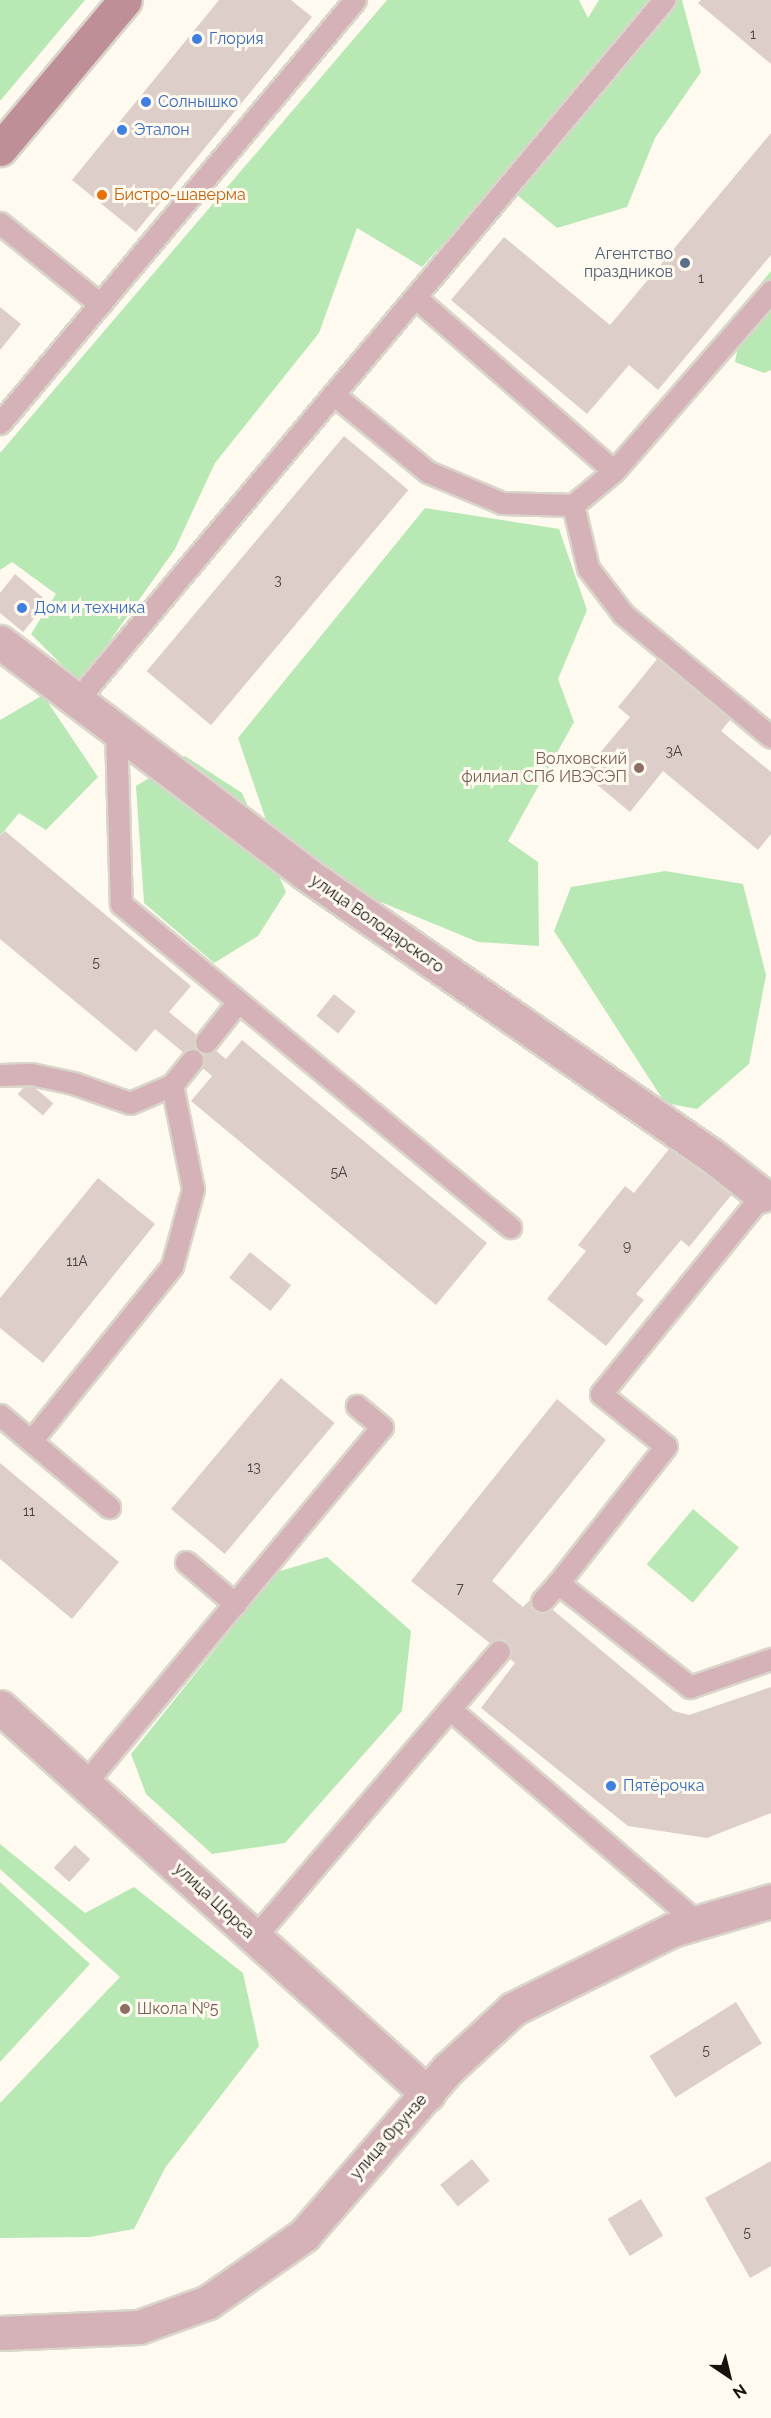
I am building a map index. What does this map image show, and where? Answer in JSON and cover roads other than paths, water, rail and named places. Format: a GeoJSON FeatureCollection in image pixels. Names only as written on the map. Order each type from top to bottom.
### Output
{"type":"FeatureCollection","features":[{"type":"Feature","properties":{"kind":"main road"},"geometry":{"type":"LineString","coordinates":[[0,149],[125,0]]}},
{"type":"Feature","properties":{"kind":"street","name":"улица Володарского"},"geometry":{"type":"LineString","coordinates":[[0,642],[305,873],[767,1196]]}},
{"type":"Feature","properties":{"kind":"street","name":"улица Щорса"},"geometry":{"type":"LineString","coordinates":[[0,1707],[86,1782],[254,1938],[428,2094]]}},
{"type":"Feature","properties":{"kind":"street","name":"улица Фрунзе"},"geometry":{"type":"LineString","coordinates":[[0,2333],[139,2326],[208,2302],[304,2235],[428,2094],[513,2010],[672,1930],[771,1901]]}},
{"type":"Feature","properties":{"kind":"lane"},"geometry":{"type":"LineString","coordinates":[[0,423],[355,0]]}},
{"type":"Feature","properties":{"kind":"lane"},"geometry":{"type":"LineString","coordinates":[[77,700],[664,0]]}},
{"type":"Feature","properties":{"kind":"lane"},"geometry":{"type":"LineString","coordinates":[[0,223],[100,304]]}},
{"type":"Feature","properties":{"kind":"lane"},"geometry":{"type":"LineString","coordinates":[[333,394],[428,471],[502,503],[573,505],[614,471],[771,291]]}},
{"type":"Feature","properties":{"kind":"lane"},"geometry":{"type":"LineString","coordinates":[[414,297],[614,471]]}},
{"type":"Feature","properties":{"kind":"lane"},"geometry":{"type":"LineString","coordinates":[[573,505],[588,568],[623,614],[771,737]]}},
{"type":"Feature","properties":{"kind":"lane"},"geometry":{"type":"LineString","coordinates":[[116,730],[121,904],[237,1003],[510,1227]]}},
{"type":"Feature","properties":{"kind":"lane"},"geometry":{"type":"LineString","coordinates":[[206,1042],[237,1003]]}},
{"type":"Feature","properties":{"kind":"lane"},"geometry":{"type":"LineString","coordinates":[[0,1075],[31,1074],[73,1083],[129,1103],[172,1085],[192,1060]]}},
{"type":"Feature","properties":{"kind":"lane"},"geometry":{"type":"LineString","coordinates":[[31,1441],[172,1266],[193,1190],[172,1085]]}},
{"type":"Feature","properties":{"kind":"lane"},"geometry":{"type":"LineString","coordinates":[[542,1601],[666,1446],[601,1394],[767,1196]]}},
{"type":"Feature","properties":{"kind":"lane"},"geometry":{"type":"LineString","coordinates":[[86,1782],[382,1427],[357,1406]]}},
{"type":"Feature","properties":{"kind":"lane"},"geometry":{"type":"LineString","coordinates":[[0,1415],[109,1507]]}},
{"type":"Feature","properties":{"kind":"lane"},"geometry":{"type":"LineString","coordinates":[[186,1562],[235,1604]]}},
{"type":"Feature","properties":{"kind":"lane"},"geometry":{"type":"LineString","coordinates":[[558,1583],[690,1687],[771,1659]]}},
{"type":"Feature","properties":{"kind":"lane"},"geometry":{"type":"LineString","coordinates":[[254,1938],[499,1651]]}},
{"type":"Feature","properties":{"kind":"lane"},"geometry":{"type":"LineString","coordinates":[[450,1709],[698,1923]]}},
{"type":"Feature","properties":{"kind":"place","name":"Глория"},"geometry":{"type":"Point","coordinates":[197,39]}},
{"type":"Feature","properties":{"kind":"place","name":"Солнышко"},"geometry":{"type":"Point","coordinates":[146,102]}},
{"type":"Feature","properties":{"kind":"place","name":"Эталон"},"geometry":{"type":"Point","coordinates":[122,130]}},
{"type":"Feature","properties":{"kind":"place","name":"Бистро-шаверма"},"geometry":{"type":"Point","coordinates":[102,195]}},
{"type":"Feature","properties":{"kind":"place","name":"Агентство праздников"},"geometry":{"type":"Point","coordinates":[685,263]}},
{"type":"Feature","properties":{"kind":"place","name":"Дом и техника"},"geometry":{"type":"Point","coordinates":[22,608]}},
{"type":"Feature","properties":{"kind":"place","name":"Волховский филиал СПб ИВЭСЭП"},"geometry":{"type":"Point","coordinates":[639,768]}},
{"type":"Feature","properties":{"kind":"place","name":"Пятёрочка"},"geometry":{"type":"Point","coordinates":[611,1786]}},
{"type":"Feature","properties":{"kind":"place","name":"Школа №5"},"geometry":{"type":"Point","coordinates":[125,2009]}}]}
